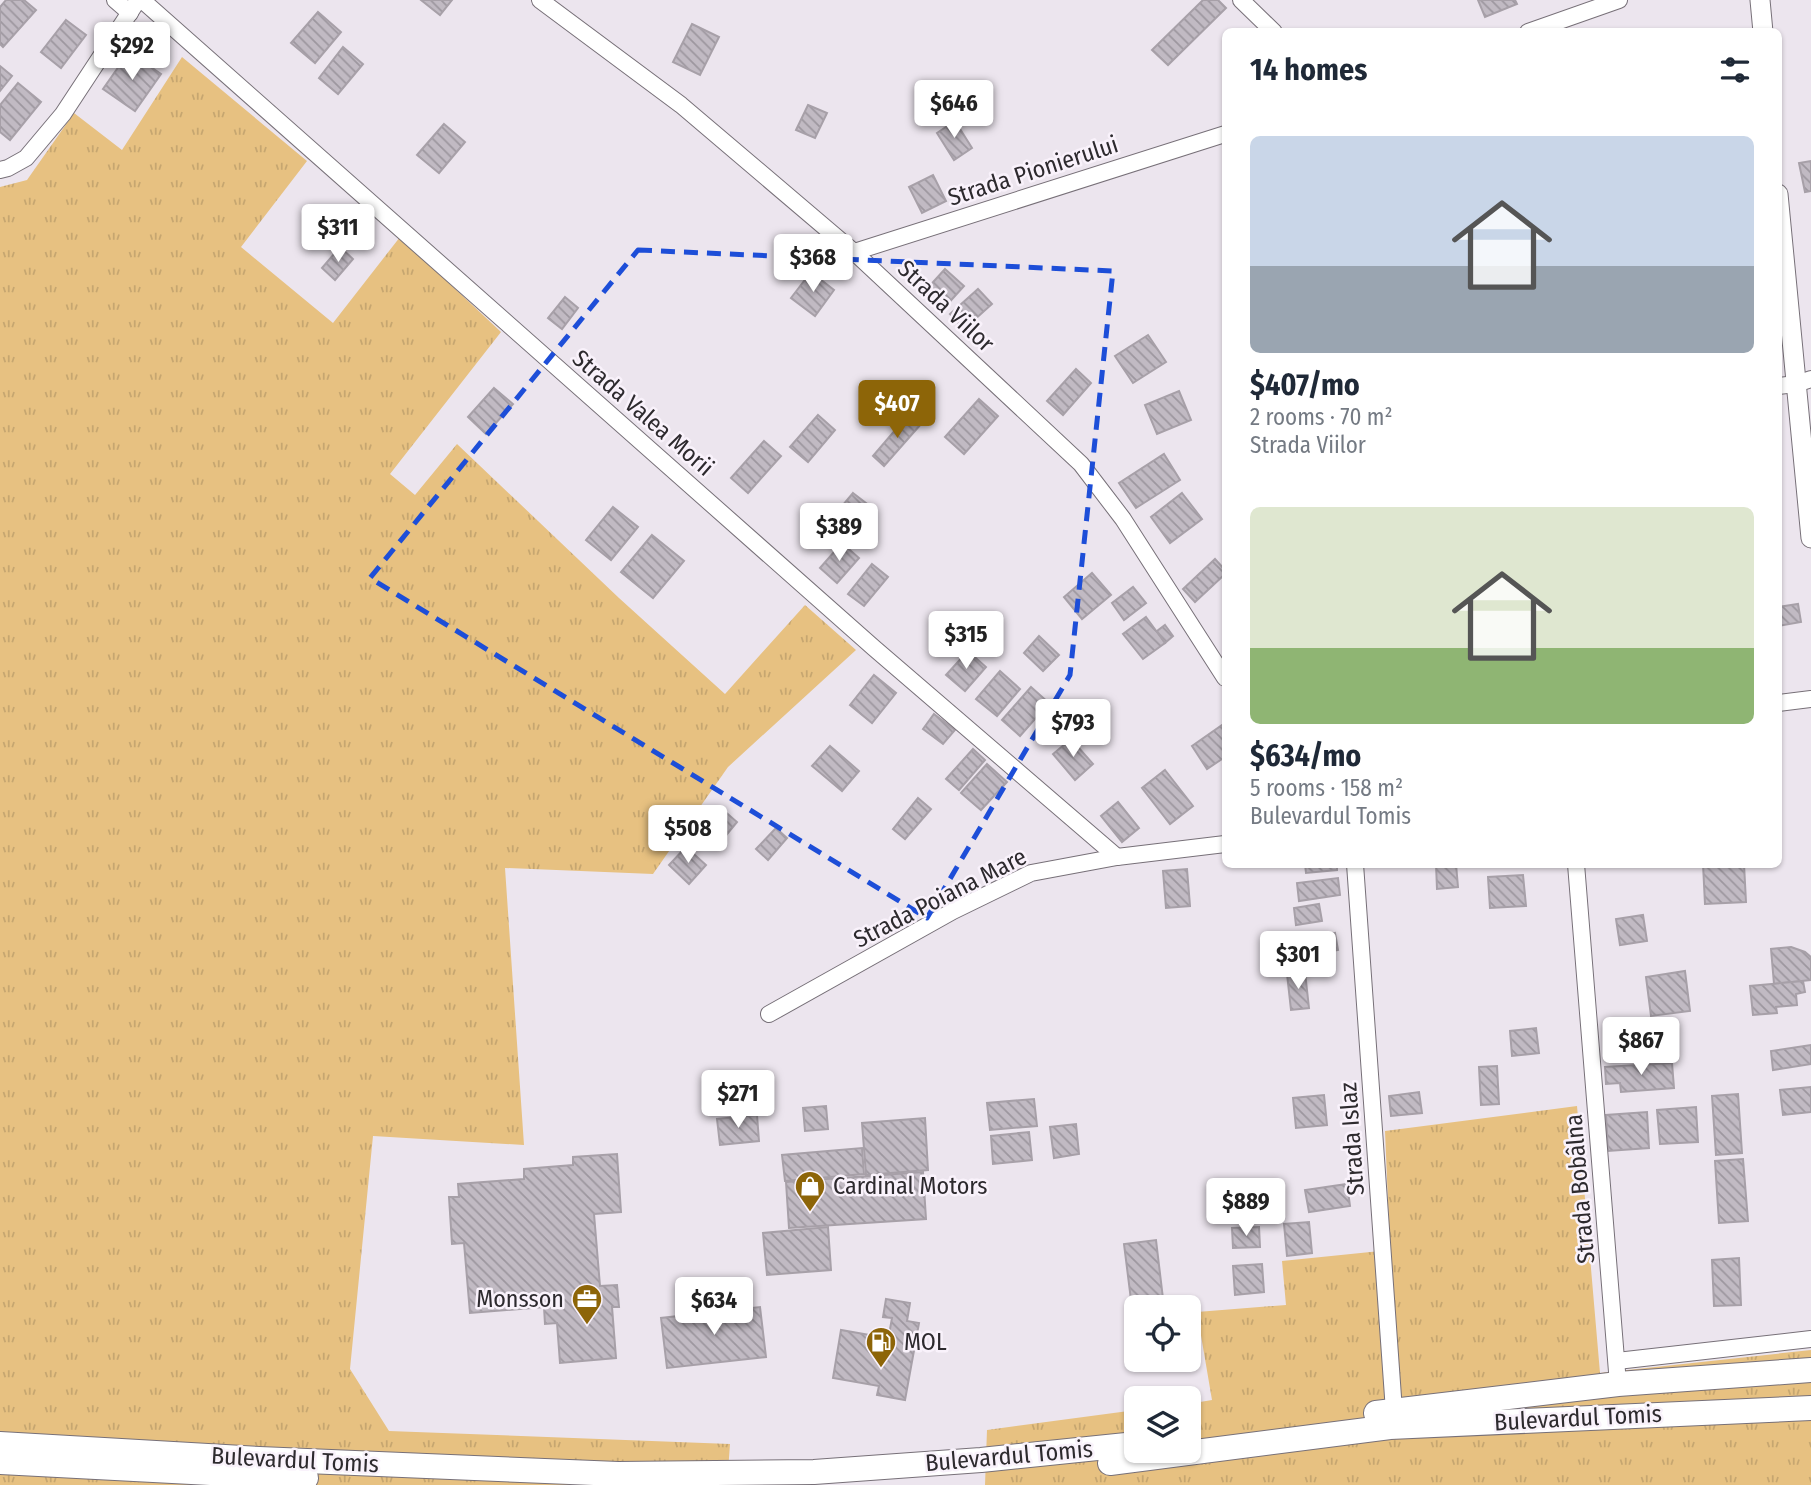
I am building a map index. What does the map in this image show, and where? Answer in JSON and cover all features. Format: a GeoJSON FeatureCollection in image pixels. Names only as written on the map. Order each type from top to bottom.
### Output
{"type":"FeatureCollection","features":[{"type":"Feature","properties":{"kind":"main road","name":"Bulevardul Tomis"},"geometry":{"type":"LineString","coordinates":[[1201,1435],[1394,1410],[1618,1372],[1811,1370]]}},
{"type":"Feature","properties":{"kind":"main road","name":"Bulevardul Tomis"},"geometry":{"type":"LineString","coordinates":[[845,1485],[1093,1465],[1390,1427],[1811,1408]]}},
{"type":"Feature","properties":{"kind":"main road","name":"Bulevardul Tomis"},"geometry":{"type":"LineString","coordinates":[[0,1444],[259,1459],[618,1474],[814,1472],[981,1460],[1124,1445]]}},
{"type":"Feature","properties":{"kind":"main road","name":"Bulevardul Tomis"},"geometry":{"type":"LineString","coordinates":[[0,1462],[258,1476],[506,1485]]}},
{"type":"Feature","properties":{"kind":"street","name":"Strada Valea Morii"},"geometry":{"type":"LineString","coordinates":[[116,0],[137,4],[1117,857]]}},
{"type":"Feature","properties":{"kind":"street","name":"Strada Viilor"},"geometry":{"type":"LineString","coordinates":[[540,0],[681,105],[854,252],[1081,464],[1123,519],[1222,673]]}},
{"type":"Feature","properties":{"kind":"street"},"geometry":{"type":"LineString","coordinates":[[1241,0],[1270,28]]}},
{"type":"Feature","properties":{"kind":"street"},"geometry":{"type":"LineString","coordinates":[[1539,28],[1619,0]]}},
{"type":"Feature","properties":{"kind":"street"},"geometry":{"type":"LineString","coordinates":[[1760,0],[1763,28]]}},
{"type":"Feature","properties":{"kind":"street"},"geometry":{"type":"LineString","coordinates":[[3,166],[26,158],[64,114],[137,4]]}},
{"type":"Feature","properties":{"kind":"street","name":"Strada Pionierului"},"geometry":{"type":"LineString","coordinates":[[854,252],[1222,135]]}},
{"type":"Feature","properties":{"kind":"street"},"geometry":{"type":"LineString","coordinates":[[1782,238],[1811,538]]}},
{"type":"Feature","properties":{"kind":"street"},"geometry":{"type":"LineString","coordinates":[[1782,703],[1811,699]]}},
{"type":"Feature","properties":{"kind":"street","name":"Strada Poiana Mare"},"geometry":{"type":"LineString","coordinates":[[769,1014],[953,911],[1031,873],[1117,857],[1222,844]]}},
{"type":"Feature","properties":{"kind":"street","name":"Strada Islaz"},"geometry":{"type":"LineString","coordinates":[[1355,868],[1394,1410]]}},
{"type":"Feature","properties":{"kind":"street","name":"Strada Bobâlna"},"geometry":{"type":"LineString","coordinates":[[1576,868],[1618,1372]]}},
{"type":"Feature","properties":{"kind":"street"},"geometry":{"type":"LineString","coordinates":[[1618,1372],[1811,1339]]}},
{"type":"Feature","properties":{"kind":"highlighted area"},"geometry":{"type":"Polygon","coordinates":[[[638,250],[1113,271],[1070,675],[927,918],[370,578],[638,250]]]}},
{"type":"Feature","properties":{"kind":"green space"},"geometry":{"type":"Polygon","coordinates":[[[182,57],[307,161],[241,247],[333,323],[400,237],[501,332],[390,474],[415,495],[457,444],[619,598],[725,694],[805,605],[856,650],[728,767],[653,874],[505,868],[524,1145],[373,1136],[350,1369],[389,1431],[730,1444],[727,1485],[0,1485],[0,187],[27,180],[74,113],[122,150],[182,57]]]}},
{"type":"Feature","properties":{"kind":"green space"},"geometry":{"type":"Polygon","coordinates":[[[1577,1106],[1600,1373],[1811,1350],[1811,1485],[985,1485],[987,1430],[1124,1412],[1124,1463],[1201,1463],[1201,1402],[1212,1400],[1201,1335],[1201,1312],[1286,1305],[1282,1261],[1390,1250],[1385,1131],[1577,1106]]]}},
{"type":"Feature","properties":{"kind":"building"},"geometry":{"type":"Polygon","coordinates":[[[6,0],[24,0],[36,10],[3,47],[0,44],[0,7],[6,0]]]}},
{"type":"Feature","properties":{"kind":"building"},"geometry":{"type":"Polygon","coordinates":[[[421,0],[452,0],[440,15],[421,0]]]}},
{"type":"Feature","properties":{"kind":"building"},"geometry":{"type":"Polygon","coordinates":[[[1203,0],[1218,0],[1226,8],[1168,65],[1152,50],[1203,0]]]}},
{"type":"Feature","properties":{"kind":"building"},"geometry":{"type":"Polygon","coordinates":[[[1478,0],[1515,0],[1517,4],[1485,17],[1478,0]]]}},
{"type":"Feature","properties":{"kind":"building"},"geometry":{"type":"Polygon","coordinates":[[[318,12],[341,32],[315,63],[291,43],[318,12]]]}},
{"type":"Feature","properties":{"kind":"building"},"geometry":{"type":"Polygon","coordinates":[[[66,20],[86,35],[61,68],[41,52],[66,20]]]}},
{"type":"Feature","properties":{"kind":"building"},"geometry":{"type":"Polygon","coordinates":[[[692,24],[719,37],[700,75],[673,62],[692,24]]]}},
{"type":"Feature","properties":{"kind":"building"},"geometry":{"type":"Polygon","coordinates":[[[343,47],[363,64],[338,94],[319,78],[343,47]]]}},
{"type":"Feature","properties":{"kind":"building"},"geometry":{"type":"Polygon","coordinates":[[[129,52],[161,74],[135,111],[103,89],[129,52]]]}},
{"type":"Feature","properties":{"kind":"building"},"geometry":{"type":"Polygon","coordinates":[[[0,66],[12,76],[0,91],[0,66]]]}},
{"type":"Feature","properties":{"kind":"building"},"geometry":{"type":"Polygon","coordinates":[[[18,83],[41,102],[10,140],[0,132],[0,105],[18,83]]]}},
{"type":"Feature","properties":{"kind":"building"},"geometry":{"type":"Polygon","coordinates":[[[808,105],[827,113],[815,138],[796,130],[808,105]]]}},
{"type":"Feature","properties":{"kind":"building"},"geometry":{"type":"Polygon","coordinates":[[[955,121],[972,148],[954,160],[937,133],[955,121]]]}},
{"type":"Feature","properties":{"kind":"building"},"geometry":{"type":"Polygon","coordinates":[[[444,124],[465,142],[439,173],[417,155],[444,124]]]}},
{"type":"Feature","properties":{"kind":"building"},"geometry":{"type":"Polygon","coordinates":[[[1811,161],[1811,191],[1805,192],[1799,163],[1811,161]]]}},
{"type":"Feature","properties":{"kind":"building"},"geometry":{"type":"Polygon","coordinates":[[[933,175],[946,201],[922,213],[909,187],[933,175]]]}},
{"type":"Feature","properties":{"kind":"building"},"geometry":{"type":"Polygon","coordinates":[[[340,247],[353,259],[335,280],[322,268],[340,247]]]}},
{"type":"Feature","properties":{"kind":"building"},"geometry":{"type":"Polygon","coordinates":[[[945,269],[964,286],[944,308],[925,291],[945,269]]]}},
{"type":"Feature","properties":{"kind":"building"},"geometry":{"type":"Polygon","coordinates":[[[811,272],[834,290],[815,316],[791,298],[811,272]]]}},
{"type":"Feature","properties":{"kind":"building"},"geometry":{"type":"Polygon","coordinates":[[[978,289],[992,304],[964,329],[950,314],[978,289]]]}},
{"type":"Feature","properties":{"kind":"building"},"geometry":{"type":"Polygon","coordinates":[[[565,297],[578,308],[562,329],[548,318],[565,297]]]}},
{"type":"Feature","properties":{"kind":"building"},"geometry":{"type":"Polygon","coordinates":[[[1148,335],[1166,362],[1133,383],[1115,356],[1148,335]]]}},
{"type":"Feature","properties":{"kind":"building"},"geometry":{"type":"Polygon","coordinates":[[[1076,369],[1091,383],[1063,415],[1047,401],[1076,369]]]}},
{"type":"Feature","properties":{"kind":"building"},"geometry":{"type":"Polygon","coordinates":[[[494,388],[513,404],[486,434],[468,417],[494,388]]]}},
{"type":"Feature","properties":{"kind":"building"},"geometry":{"type":"Polygon","coordinates":[[[1179,391],[1191,420],[1157,434],[1145,405],[1179,391]]]}},
{"type":"Feature","properties":{"kind":"building"},"geometry":{"type":"Polygon","coordinates":[[[979,399],[998,416],[964,454],[945,437],[979,399]]]}},
{"type":"Feature","properties":{"kind":"building"},"geometry":{"type":"Polygon","coordinates":[[[909,414],[921,424],[884,466],[873,456],[909,414]]]}},
{"type":"Feature","properties":{"kind":"building"},"geometry":{"type":"Polygon","coordinates":[[[818,415],[835,430],[808,462],[790,447],[818,415]]]}},
{"type":"Feature","properties":{"kind":"building"},"geometry":{"type":"Polygon","coordinates":[[[764,441],[781,456],[748,493],[731,478],[764,441]]]}},
{"type":"Feature","properties":{"kind":"building"},"geometry":{"type":"Polygon","coordinates":[[[1164,454],[1180,480],[1136,508],[1119,483],[1164,454]]]}},
{"type":"Feature","properties":{"kind":"building"},"geometry":{"type":"Polygon","coordinates":[[[853,493],[871,507],[844,538],[827,524],[853,493]]]}},
{"type":"Feature","properties":{"kind":"building"},"geometry":{"type":"Polygon","coordinates":[[[1182,493],[1202,519],[1170,543],[1151,517],[1182,493]]]}},
{"type":"Feature","properties":{"kind":"building"},"geometry":{"type":"Polygon","coordinates":[[[613,507],[638,527],[611,560],[586,540],[613,507]]]}},
{"type":"Feature","properties":{"kind":"building"},"geometry":{"type":"Polygon","coordinates":[[[652,535],[684,561],[653,598],[621,572],[652,535]]]}},
{"type":"Feature","properties":{"kind":"building"},"geometry":{"type":"Polygon","coordinates":[[[842,543],[859,558],[837,583],[820,568],[842,543]]]}},
{"type":"Feature","properties":{"kind":"building"},"geometry":{"type":"Polygon","coordinates":[[[1215,559],[1222,567],[1222,577],[1195,602],[1183,589],[1215,559]]]}},
{"type":"Feature","properties":{"kind":"building"},"geometry":{"type":"Polygon","coordinates":[[[872,564],[888,577],[864,606],[848,594],[872,564]]]}},
{"type":"Feature","properties":{"kind":"building"},"geometry":{"type":"Polygon","coordinates":[[[1092,573],[1111,595],[1082,619],[1064,597],[1092,573]]]}},
{"type":"Feature","properties":{"kind":"building"},"geometry":{"type":"Polygon","coordinates":[[[1133,587],[1146,603],[1124,620],[1112,603],[1133,587]]]}},
{"type":"Feature","properties":{"kind":"building"},"geometry":{"type":"Polygon","coordinates":[[[1798,604],[1801,622],[1782,625],[1782,606],[1798,604]]]}},
{"type":"Feature","properties":{"kind":"building"},"geometry":{"type":"Polygon","coordinates":[[[1146,617],[1165,643],[1143,659],[1123,634],[1146,617]]]}},
{"type":"Feature","properties":{"kind":"building"},"geometry":{"type":"Polygon","coordinates":[[[1165,625],[1173,636],[1165,643],[1157,631],[1165,625]]]}},
{"type":"Feature","properties":{"kind":"building"},"geometry":{"type":"Polygon","coordinates":[[[1039,636],[1059,655],[1043,671],[1024,653],[1039,636]]]}},
{"type":"Feature","properties":{"kind":"building"},"geometry":{"type":"Polygon","coordinates":[[[968,651],[986,667],[965,691],[946,675],[968,651]]]}},
{"type":"Feature","properties":{"kind":"building"},"geometry":{"type":"Polygon","coordinates":[[[1000,671],[1020,689],[997,716],[976,699],[1000,671]]]}},
{"type":"Feature","properties":{"kind":"building"},"geometry":{"type":"Polygon","coordinates":[[[874,675],[896,693],[872,723],[850,705],[874,675]]]}},
{"type":"Feature","properties":{"kind":"building"},"geometry":{"type":"Polygon","coordinates":[[[1031,687],[1049,703],[1020,736],[1002,720],[1031,687]]]}},
{"type":"Feature","properties":{"kind":"building"},"geometry":{"type":"Polygon","coordinates":[[[934,714],[955,730],[943,744],[923,729],[934,714]]]}},
{"type":"Feature","properties":{"kind":"building"},"geometry":{"type":"Polygon","coordinates":[[[1222,725],[1222,759],[1207,769],[1192,746],[1222,725]]]}},
{"type":"Feature","properties":{"kind":"building"},"geometry":{"type":"Polygon","coordinates":[[[1071,739],[1093,764],[1075,780],[1053,754],[1071,739]]]}},
{"type":"Feature","properties":{"kind":"building"},"geometry":{"type":"Polygon","coordinates":[[[830,746],[859,771],[842,791],[812,766],[830,746]]]}},
{"type":"Feature","properties":{"kind":"building"},"geometry":{"type":"Polygon","coordinates":[[[973,749],[985,760],[959,790],[946,779],[973,749]]]}},
{"type":"Feature","properties":{"kind":"building"},"geometry":{"type":"Polygon","coordinates":[[[987,764],[1007,782],[981,810],[961,793],[987,764]]]}},
{"type":"Feature","properties":{"kind":"building"},"geometry":{"type":"Polygon","coordinates":[[[1165,770],[1193,806],[1170,824],[1142,788],[1165,770]]]}},
{"type":"Feature","properties":{"kind":"building"},"geometry":{"type":"Polygon","coordinates":[[[918,798],[931,809],[905,839],[893,829],[918,798]]]}},
{"type":"Feature","properties":{"kind":"building"},"geometry":{"type":"Polygon","coordinates":[[[1118,802],[1139,828],[1122,842],[1101,816],[1118,802]]]}},
{"type":"Feature","properties":{"kind":"building"},"geometry":{"type":"Polygon","coordinates":[[[722,809],[737,822],[718,845],[703,832],[722,809]]]}},
{"type":"Feature","properties":{"kind":"building"},"geometry":{"type":"Polygon","coordinates":[[[776,828],[787,838],[768,860],[756,849],[776,828]]]}},
{"type":"Feature","properties":{"kind":"building"},"geometry":{"type":"Polygon","coordinates":[[[686,847],[706,865],[689,884],[669,865],[686,847]]]}},
{"type":"Feature","properties":{"kind":"building"},"geometry":{"type":"Polygon","coordinates":[[[1305,868],[1337,868],[1337,870],[1306,873],[1305,868]]]}},
{"type":"Feature","properties":{"kind":"building"},"geometry":{"type":"Polygon","coordinates":[[[1436,868],[1456,868],[1458,887],[1437,889],[1436,868]]]}},
{"type":"Feature","properties":{"kind":"building"},"geometry":{"type":"Polygon","coordinates":[[[1703,868],[1744,868],[1746,902],[1705,904],[1703,868]]]}},
{"type":"Feature","properties":{"kind":"building"},"geometry":{"type":"Polygon","coordinates":[[[1187,869],[1190,906],[1166,908],[1163,871],[1187,869]]]}},
{"type":"Feature","properties":{"kind":"building"},"geometry":{"type":"Polygon","coordinates":[[[1523,875],[1526,906],[1490,908],[1488,877],[1523,875]]]}},
{"type":"Feature","properties":{"kind":"building"},"geometry":{"type":"Polygon","coordinates":[[[1338,878],[1340,895],[1299,901],[1297,883],[1338,878]]]}},
{"type":"Feature","properties":{"kind":"building"},"geometry":{"type":"Polygon","coordinates":[[[1319,904],[1322,921],[1296,925],[1294,908],[1319,904]]]}},
{"type":"Feature","properties":{"kind":"building"},"geometry":{"type":"Polygon","coordinates":[[[1643,915],[1647,941],[1620,945],[1616,919],[1643,915]]]}},
{"type":"Feature","properties":{"kind":"building"},"geometry":{"type":"Polygon","coordinates":[[[1335,933],[1338,950],[1283,960],[1280,943],[1335,933]]]}},
{"type":"Feature","properties":{"kind":"building"},"geometry":{"type":"Polygon","coordinates":[[[1791,947],[1811,957],[1811,980],[1774,984],[1771,949],[1791,947]]]}},
{"type":"Feature","properties":{"kind":"building"},"geometry":{"type":"Polygon","coordinates":[[[1685,971],[1690,1011],[1651,1016],[1646,977],[1685,971]]]}},
{"type":"Feature","properties":{"kind":"building"},"geometry":{"type":"Polygon","coordinates":[[[1305,972],[1309,1008],[1291,1010],[1287,974],[1305,972]]]}},
{"type":"Feature","properties":{"kind":"building"},"geometry":{"type":"Polygon","coordinates":[[[1803,981],[1805,992],[1796,994],[1797,1005],[1776,1007],[1777,1013],[1753,1015],[1750,986],[1803,981]]]}},
{"type":"Feature","properties":{"kind":"building"},"geometry":{"type":"Polygon","coordinates":[[[1536,1028],[1539,1053],[1512,1056],[1510,1031],[1536,1028]]]}},
{"type":"Feature","properties":{"kind":"building"},"geometry":{"type":"Polygon","coordinates":[[[1646,1032],[1648,1057],[1609,1060],[1607,1034],[1646,1032]]]}},
{"type":"Feature","properties":{"kind":"building"},"geometry":{"type":"Polygon","coordinates":[[[1811,1045],[1811,1064],[1773,1070],[1771,1051],[1811,1045]]]}},
{"type":"Feature","properties":{"kind":"building"},"geometry":{"type":"Polygon","coordinates":[[[1672,1063],[1674,1088],[1621,1092],[1620,1083],[1606,1084],[1605,1067],[1672,1063]]]}},
{"type":"Feature","properties":{"kind":"building"},"geometry":{"type":"Polygon","coordinates":[[[1497,1066],[1499,1104],[1481,1105],[1479,1067],[1497,1066]]]}},
{"type":"Feature","properties":{"kind":"building"},"geometry":{"type":"Polygon","coordinates":[[[1811,1087],[1811,1112],[1783,1115],[1780,1090],[1811,1087]]]}},
{"type":"Feature","properties":{"kind":"building"},"geometry":{"type":"Polygon","coordinates":[[[1419,1092],[1422,1113],[1391,1116],[1389,1096],[1419,1092]]]}},
{"type":"Feature","properties":{"kind":"building"},"geometry":{"type":"Polygon","coordinates":[[[1738,1094],[1742,1153],[1716,1155],[1712,1096],[1738,1094]]]}},
{"type":"Feature","properties":{"kind":"building"},"geometry":{"type":"Polygon","coordinates":[[[1324,1095],[1327,1125],[1296,1128],[1293,1098],[1324,1095]]]}},
{"type":"Feature","properties":{"kind":"building"},"geometry":{"type":"Polygon","coordinates":[[[1034,1099],[1037,1126],[990,1130],[987,1103],[1034,1099]]]}},
{"type":"Feature","properties":{"kind":"building"},"geometry":{"type":"Polygon","coordinates":[[[826,1106],[828,1129],[805,1131],[803,1108],[826,1106]]]}},
{"type":"Feature","properties":{"kind":"building"},"geometry":{"type":"Polygon","coordinates":[[[1696,1107],[1698,1142],[1660,1144],[1657,1110],[1696,1107]]]}},
{"type":"Feature","properties":{"kind":"building"},"geometry":{"type":"Polygon","coordinates":[[[1647,1112],[1649,1148],[1608,1151],[1606,1115],[1647,1112]]]}},
{"type":"Feature","properties":{"kind":"building"},"geometry":{"type":"Polygon","coordinates":[[[757,1115],[759,1141],[720,1145],[717,1119],[757,1115]]]}},
{"type":"Feature","properties":{"kind":"building"},"geometry":{"type":"Polygon","coordinates":[[[925,1118],[928,1170],[866,1175],[862,1123],[925,1118]]]}},
{"type":"Feature","properties":{"kind":"building"},"geometry":{"type":"Polygon","coordinates":[[[1076,1124],[1079,1154],[1054,1158],[1050,1127],[1076,1124]]]}},
{"type":"Feature","properties":{"kind":"building"},"geometry":{"type":"Polygon","coordinates":[[[1029,1132],[1032,1160],[993,1164],[991,1136],[1029,1132]]]}},
{"type":"Feature","properties":{"kind":"building"},"geometry":{"type":"Polygon","coordinates":[[[862,1148],[864,1174],[785,1181],[782,1155],[862,1148]]]}},
{"type":"Feature","properties":{"kind":"building"},"geometry":{"type":"Polygon","coordinates":[[[617,1154],[621,1212],[594,1214],[600,1286],[617,1285],[619,1307],[612,1307],[616,1358],[560,1363],[557,1323],[545,1324],[544,1307],[470,1313],[464,1243],[452,1244],[449,1197],[459,1197],[458,1184],[524,1179],[524,1169],[573,1165],[573,1157],[617,1154]]]}},
{"type":"Feature","properties":{"kind":"building"},"geometry":{"type":"Polygon","coordinates":[[[1743,1159],[1748,1221],[1719,1223],[1715,1161],[1743,1159]]]}},
{"type":"Feature","properties":{"kind":"building"},"geometry":{"type":"Polygon","coordinates":[[[923,1172],[926,1219],[789,1228],[786,1182],[923,1172]]]}},
{"type":"Feature","properties":{"kind":"building"},"geometry":{"type":"Polygon","coordinates":[[[1347,1184],[1350,1206],[1309,1212],[1305,1190],[1347,1184]]]}},
{"type":"Feature","properties":{"kind":"building"},"geometry":{"type":"Polygon","coordinates":[[[1309,1222],[1312,1253],[1287,1256],[1284,1224],[1309,1222]]]}},
{"type":"Feature","properties":{"kind":"building"},"geometry":{"type":"Polygon","coordinates":[[[828,1227],[831,1270],[767,1275],[763,1233],[828,1227]]]}},
{"type":"Feature","properties":{"kind":"building"},"geometry":{"type":"Polygon","coordinates":[[[1259,1227],[1260,1247],[1233,1248],[1232,1228],[1259,1227]]]}},
{"type":"Feature","properties":{"kind":"building"},"geometry":{"type":"Polygon","coordinates":[[[1156,1240],[1163,1295],[1130,1295],[1124,1244],[1156,1240]]]}},
{"type":"Feature","properties":{"kind":"building"},"geometry":{"type":"Polygon","coordinates":[[[1739,1258],[1741,1305],[1714,1306],[1712,1260],[1739,1258]]]}},
{"type":"Feature","properties":{"kind":"building"},"geometry":{"type":"Polygon","coordinates":[[[1262,1264],[1264,1292],[1235,1295],[1233,1266],[1262,1264]]]}},
{"type":"Feature","properties":{"kind":"building"},"geometry":{"type":"Polygon","coordinates":[[[886,1299],[910,1303],[907,1321],[919,1323],[905,1400],[877,1395],[879,1386],[833,1378],[841,1330],[870,1335],[869,1343],[887,1346],[892,1318],[883,1317],[886,1299]]]}},
{"type":"Feature","properties":{"kind":"building"},"geometry":{"type":"Polygon","coordinates":[[[760,1307],[766,1357],[667,1368],[661,1318],[760,1307]]]}},
{"type":"Feature","properties":{"kind":"place","name":"Cardinal Motors"},"geometry":{"type":"Point","coordinates":[810,1213]}},
{"type":"Feature","properties":{"kind":"place","name":"Monsson"},"geometry":{"type":"Point","coordinates":[587,1326]}},
{"type":"Feature","properties":{"kind":"place","name":"MOL"},"geometry":{"type":"Point","coordinates":[881,1369]}}]}
